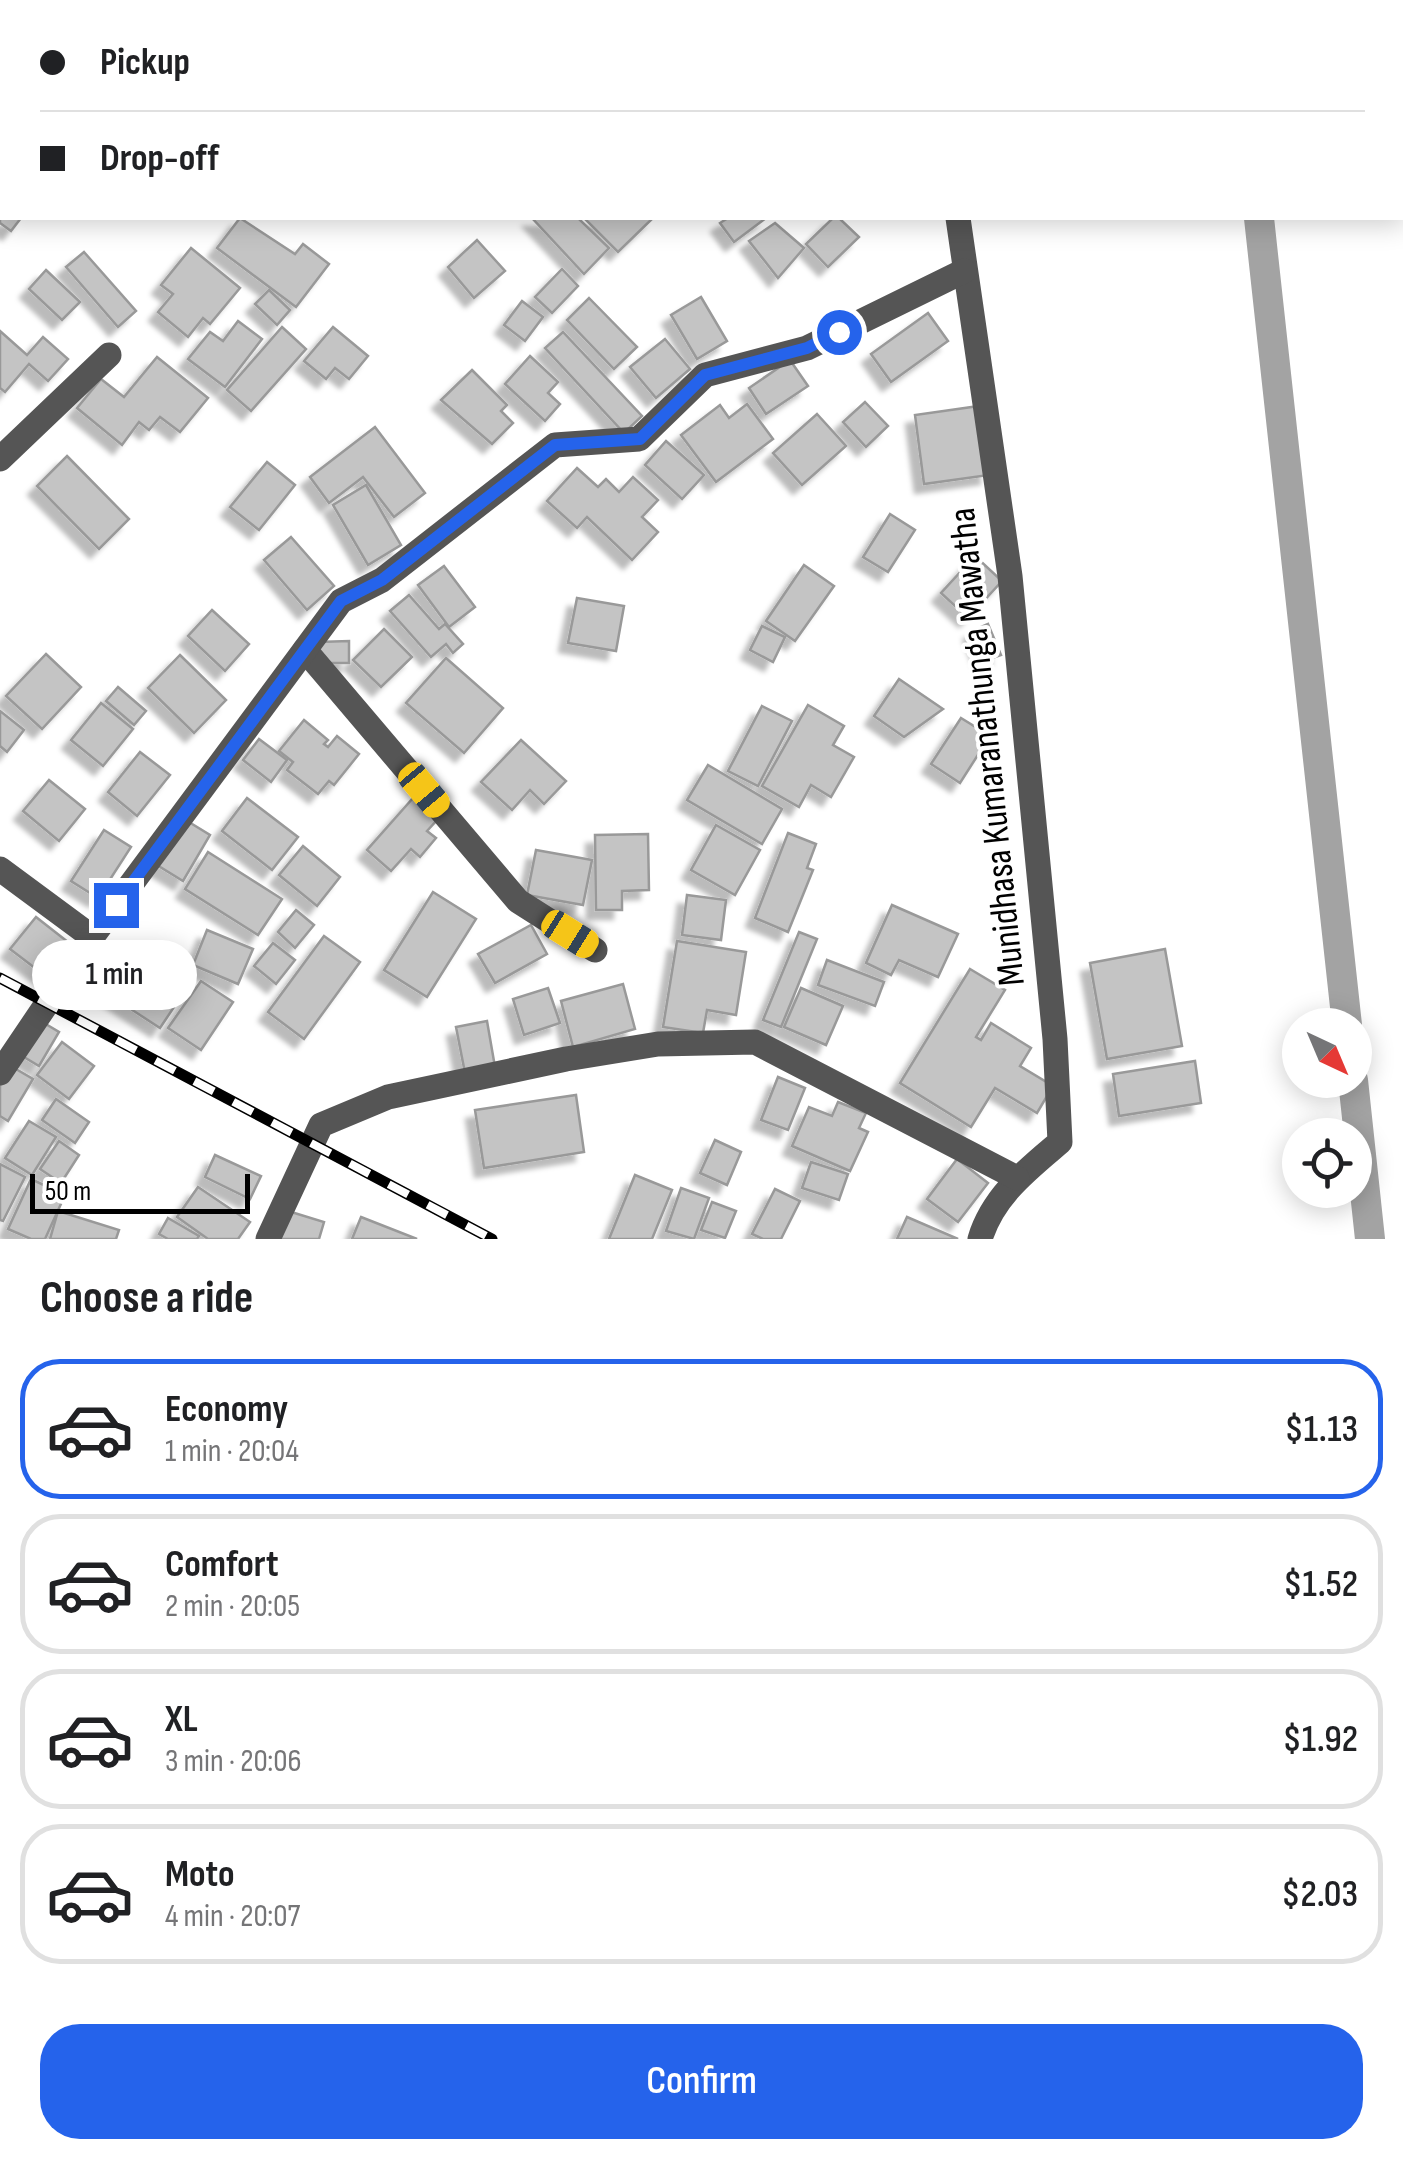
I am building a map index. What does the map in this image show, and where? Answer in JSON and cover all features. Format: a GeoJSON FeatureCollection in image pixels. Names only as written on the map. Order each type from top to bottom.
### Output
{"type":"FeatureCollection","features":[{"type":"Feature","properties":{"kind":"street","name":"Munidhasa Kumaranathunga Mawatha"},"geometry":{"type":"LineString","coordinates":[[958,220],[1010,576],[1055,1039],[1060,1142],[1017,1178],[987,1216],[980,1239]]}},
{"type":"Feature","properties":{"kind":"street"},"geometry":{"type":"LineString","coordinates":[[0,1073],[92,937],[341,601],[382,580],[555,445],[640,439],[705,375],[807,348],[964,271]]}},
{"type":"Feature","properties":{"kind":"street"},"geometry":{"type":"LineString","coordinates":[[0,459],[109,355]]}},
{"type":"Feature","properties":{"kind":"street"},"geometry":{"type":"LineString","coordinates":[[305,650],[518,902],[595,950]]}},
{"type":"Feature","properties":{"kind":"street"},"geometry":{"type":"LineString","coordinates":[[0,869],[92,937]]}},
{"type":"Feature","properties":{"kind":"street"},"geometry":{"type":"LineString","coordinates":[[268,1239],[320,1126],[388,1097],[658,1044],[755,1042],[1017,1178]]}},
{"type":"Feature","properties":{"kind":"building"},"geometry":{"type":"Polygon","coordinates":[[[0,220],[19,220],[11,231],[0,220]]]}},
{"type":"Feature","properties":{"kind":"building"},"geometry":{"type":"Polygon","coordinates":[[[238,220],[243,220],[295,254],[303,244],[329,264],[296,307],[217,248],[238,220]]]}},
{"type":"Feature","properties":{"kind":"building"},"geometry":{"type":"Polygon","coordinates":[[[534,220],[580,220],[609,248],[584,274],[534,220]]]}},
{"type":"Feature","properties":{"kind":"building"},"geometry":{"type":"Polygon","coordinates":[[[586,220],[651,220],[618,252],[586,220]]]}},
{"type":"Feature","properties":{"kind":"building"},"geometry":{"type":"Polygon","coordinates":[[[725,220],[763,220],[734,242],[720,223],[725,220]]]}},
{"type":"Feature","properties":{"kind":"building"},"geometry":{"type":"Polygon","coordinates":[[[831,220],[841,220],[859,237],[828,267],[806,244],[831,220]]]}},
{"type":"Feature","properties":{"kind":"building"},"geometry":{"type":"Polygon","coordinates":[[[775,223],[804,248],[778,278],[749,241],[775,223]]]}},
{"type":"Feature","properties":{"kind":"building"},"geometry":{"type":"Polygon","coordinates":[[[477,240],[505,271],[474,298],[448,267],[477,240]]]}},
{"type":"Feature","properties":{"kind":"building"},"geometry":{"type":"Polygon","coordinates":[[[191,248],[240,288],[210,324],[203,318],[188,337],[158,312],[173,294],[161,285],[191,248]]]}},
{"type":"Feature","properties":{"kind":"building"},"geometry":{"type":"Polygon","coordinates":[[[84,252],[136,311],[118,327],[66,267],[84,252]]]}},
{"type":"Feature","properties":{"kind":"building"},"geometry":{"type":"Polygon","coordinates":[[[562,269],[578,286],[552,313],[535,297],[562,269]]]}},
{"type":"Feature","properties":{"kind":"building"},"geometry":{"type":"Polygon","coordinates":[[[46,270],[80,302],[62,320],[29,289],[46,270]]]}},
{"type":"Feature","properties":{"kind":"building"},"geometry":{"type":"Polygon","coordinates":[[[269,290],[290,310],[277,325],[255,304],[269,290]]]}},
{"type":"Feature","properties":{"kind":"building"},"geometry":{"type":"Polygon","coordinates":[[[701,297],[727,341],[697,359],[671,315],[701,297]]]}},
{"type":"Feature","properties":{"kind":"building"},"geometry":{"type":"Polygon","coordinates":[[[589,298],[637,347],[614,369],[567,320],[589,298]]]}},
{"type":"Feature","properties":{"kind":"building"},"geometry":{"type":"Polygon","coordinates":[[[522,301],[543,317],[525,341],[504,325],[522,301]]]}},
{"type":"Feature","properties":{"kind":"building"},"geometry":{"type":"Polygon","coordinates":[[[928,313],[948,341],[891,382],[871,354],[928,313]]]}},
{"type":"Feature","properties":{"kind":"building"},"geometry":{"type":"Polygon","coordinates":[[[238,321],[262,339],[225,387],[188,359],[210,332],[223,341],[238,321]]]}},
{"type":"Feature","properties":{"kind":"building"},"geometry":{"type":"Polygon","coordinates":[[[282,327],[306,349],[251,411],[227,390],[282,327]]]}},
{"type":"Feature","properties":{"kind":"building"},"geometry":{"type":"Polygon","coordinates":[[[333,327],[368,356],[349,379],[335,368],[326,379],[304,361],[333,327]]]}},
{"type":"Feature","properties":{"kind":"building"},"geometry":{"type":"Polygon","coordinates":[[[0,331],[27,355],[43,337],[68,359],[48,381],[29,364],[5,392],[0,388],[0,331]]]}},
{"type":"Feature","properties":{"kind":"building"},"geometry":{"type":"Polygon","coordinates":[[[563,332],[642,416],[624,433],[545,348],[563,332]]]}},
{"type":"Feature","properties":{"kind":"building"},"geometry":{"type":"Polygon","coordinates":[[[665,339],[690,369],[656,398],[630,367],[665,339]]]}},
{"type":"Feature","properties":{"kind":"building"},"geometry":{"type":"Polygon","coordinates":[[[530,356],[558,382],[548,393],[560,404],[545,421],[505,384],[530,356]]]}},
{"type":"Feature","properties":{"kind":"building"},"geometry":{"type":"Polygon","coordinates":[[[157,357],[208,398],[180,432],[160,417],[149,430],[139,422],[122,445],[77,408],[101,379],[124,397],[157,357]]]}},
{"type":"Feature","properties":{"kind":"building"},"geometry":{"type":"Polygon","coordinates":[[[790,360],[808,386],[766,414],[749,388],[790,360]]]}},
{"type":"Feature","properties":{"kind":"building"},"geometry":{"type":"Polygon","coordinates":[[[472,370],[507,405],[501,411],[513,423],[492,444],[441,400],[472,370]]]}},
{"type":"Feature","properties":{"kind":"building"},"geometry":{"type":"Polygon","coordinates":[[[865,402],[888,426],[866,447],[843,422],[865,402]]]}},
{"type":"Feature","properties":{"kind":"building"},"geometry":{"type":"Polygon","coordinates":[[[747,404],[773,439],[716,482],[681,435],[720,405],[729,418],[747,404]]]}},
{"type":"Feature","properties":{"kind":"building"},"geometry":{"type":"Polygon","coordinates":[[[979,406],[989,475],[924,484],[915,415],[979,406]]]}},
{"type":"Feature","properties":{"kind":"building"},"geometry":{"type":"Polygon","coordinates":[[[817,414],[846,446],[802,485],[773,453],[817,414]]]}},
{"type":"Feature","properties":{"kind":"building"},"geometry":{"type":"Polygon","coordinates":[[[375,427],[425,493],[394,517],[363,477],[329,503],[310,477],[375,427]]]}},
{"type":"Feature","properties":{"kind":"building"},"geometry":{"type":"Polygon","coordinates":[[[666,441],[704,475],[682,499],[645,465],[666,441]]]}},
{"type":"Feature","properties":{"kind":"building"},"geometry":{"type":"Polygon","coordinates":[[[67,456],[129,519],[99,549],[37,486],[67,456]]]}},
{"type":"Feature","properties":{"kind":"building"},"geometry":{"type":"Polygon","coordinates":[[[267,462],[295,485],[259,530],[230,507],[267,462]]]}},
{"type":"Feature","properties":{"kind":"building"},"geometry":{"type":"Polygon","coordinates":[[[577,468],[598,487],[606,479],[619,492],[633,477],[658,500],[642,517],[658,532],[632,560],[587,517],[577,528],[547,501],[577,468]]]}},
{"type":"Feature","properties":{"kind":"building"},"geometry":{"type":"Polygon","coordinates":[[[366,485],[401,545],[368,565],[333,505],[366,485]]]}},
{"type":"Feature","properties":{"kind":"building"},"geometry":{"type":"Polygon","coordinates":[[[890,514],[915,530],[888,572],[863,557],[890,514]]]}},
{"type":"Feature","properties":{"kind":"building"},"geometry":{"type":"Polygon","coordinates":[[[291,537],[334,586],[307,610],[264,560],[291,537]]]}},
{"type":"Feature","properties":{"kind":"building"},"geometry":{"type":"Polygon","coordinates":[[[975,556],[1002,581],[968,618],[941,593],[975,556]]]}},
{"type":"Feature","properties":{"kind":"building"},"geometry":{"type":"Polygon","coordinates":[[[804,565],[834,586],[795,641],[766,621],[804,565]]]}},
{"type":"Feature","properties":{"kind":"building"},"geometry":{"type":"Polygon","coordinates":[[[444,566],[475,607],[449,627],[418,585],[444,566]]]}},
{"type":"Feature","properties":{"kind":"building"},"geometry":{"type":"Polygon","coordinates":[[[409,595],[439,629],[445,624],[463,644],[453,653],[446,644],[431,657],[390,611],[409,595]]]}},
{"type":"Feature","properties":{"kind":"building"},"geometry":{"type":"Polygon","coordinates":[[[577,598],[624,606],[616,651],[568,643],[577,598]]]}},
{"type":"Feature","properties":{"kind":"building"},"geometry":{"type":"Polygon","coordinates":[[[212,610],[249,644],[225,671],[188,636],[212,610]]]}},
{"type":"Feature","properties":{"kind":"building"},"geometry":{"type":"Polygon","coordinates":[[[988,624],[1001,655],[984,661],[972,631],[988,624]]]}},
{"type":"Feature","properties":{"kind":"building"},"geometry":{"type":"Polygon","coordinates":[[[762,626],[785,637],[773,662],[750,650],[762,626]]]}},
{"type":"Feature","properties":{"kind":"building"},"geometry":{"type":"Polygon","coordinates":[[[384,629],[412,657],[381,687],[353,660],[384,629]]]}},
{"type":"Feature","properties":{"kind":"building"},"geometry":{"type":"Polygon","coordinates":[[[349,641],[349,663],[319,663],[318,642],[349,641]]]}},
{"type":"Feature","properties":{"kind":"building"},"geometry":{"type":"Polygon","coordinates":[[[46,654],[81,687],[42,729],[6,696],[46,654]]]}},
{"type":"Feature","properties":{"kind":"building"},"geometry":{"type":"Polygon","coordinates":[[[180,655],[226,700],[194,733],[148,688],[180,655]]]}},
{"type":"Feature","properties":{"kind":"building"},"geometry":{"type":"Polygon","coordinates":[[[446,658],[503,708],[464,753],[406,703],[446,658]]]}},
{"type":"Feature","properties":{"kind":"building"},"geometry":{"type":"Polygon","coordinates":[[[899,679],[943,709],[904,737],[874,716],[899,679]]]}},
{"type":"Feature","properties":{"kind":"building"},"geometry":{"type":"Polygon","coordinates":[[[118,687],[146,711],[134,725],[106,701],[118,687]]]}},
{"type":"Feature","properties":{"kind":"building"},"geometry":{"type":"Polygon","coordinates":[[[101,703],[133,729],[103,766],[71,740],[101,703]]]}},
{"type":"Feature","properties":{"kind":"building"},"geometry":{"type":"Polygon","coordinates":[[[808,705],[844,726],[833,745],[854,757],[831,797],[811,785],[799,807],[762,786],[808,705]]]}},
{"type":"Feature","properties":{"kind":"building"},"geometry":{"type":"Polygon","coordinates":[[[762,706],[792,721],[758,786],[728,771],[762,706]]]}},
{"type":"Feature","properties":{"kind":"building"},"geometry":{"type":"Polygon","coordinates":[[[0,711],[24,730],[7,752],[0,746],[0,711]]]}},
{"type":"Feature","properties":{"kind":"building"},"geometry":{"type":"Polygon","coordinates":[[[961,718],[990,736],[960,783],[931,764],[961,718]]]}},
{"type":"Feature","properties":{"kind":"building"},"geometry":{"type":"Polygon","coordinates":[[[304,720],[328,740],[324,744],[328,747],[337,736],[359,754],[334,785],[329,781],[318,794],[287,770],[293,762],[279,751],[304,720]]]}},
{"type":"Feature","properties":{"kind":"building"},"geometry":{"type":"Polygon","coordinates":[[[259,739],[287,760],[271,782],[243,760],[259,739]]]}},
{"type":"Feature","properties":{"kind":"building"},"geometry":{"type":"Polygon","coordinates":[[[521,740],[566,781],[544,804],[530,790],[512,810],[481,782],[521,740]]]}},
{"type":"Feature","properties":{"kind":"building"},"geometry":{"type":"Polygon","coordinates":[[[140,752],[170,775],[137,816],[108,792],[140,752]]]}},
{"type":"Feature","properties":{"kind":"building"},"geometry":{"type":"Polygon","coordinates":[[[708,765],[782,809],[762,844],[687,800],[708,765]]]}},
{"type":"Feature","properties":{"kind":"building"},"geometry":{"type":"Polygon","coordinates":[[[49,780],[85,809],[59,841],[23,811],[49,780]]]}},
{"type":"Feature","properties":{"kind":"building"},"geometry":{"type":"Polygon","coordinates":[[[247,798],[298,837],[272,870],[222,831],[247,798]]]}},
{"type":"Feature","properties":{"kind":"building"},"geometry":{"type":"Polygon","coordinates":[[[413,798],[437,820],[427,831],[436,838],[420,857],[411,849],[391,871],[367,850],[413,798]]]}},
{"type":"Feature","properties":{"kind":"building"},"geometry":{"type":"Polygon","coordinates":[[[184,819],[210,835],[183,881],[157,865],[184,819]]]}},
{"type":"Feature","properties":{"kind":"building"},"geometry":{"type":"Polygon","coordinates":[[[716,825],[760,850],[735,895],[691,870],[716,825]]]}},
{"type":"Feature","properties":{"kind":"building"},"geometry":{"type":"Polygon","coordinates":[[[104,830],[131,847],[98,898],[71,881],[104,830]]]}},
{"type":"Feature","properties":{"kind":"building"},"geometry":{"type":"Polygon","coordinates":[[[788,833],[816,844],[807,868],[813,870],[788,932],[755,918],[788,833]]]}},
{"type":"Feature","properties":{"kind":"building"},"geometry":{"type":"Polygon","coordinates":[[[648,834],[649,890],[622,891],[622,910],[596,910],[595,835],[648,834]]]}},
{"type":"Feature","properties":{"kind":"building"},"geometry":{"type":"Polygon","coordinates":[[[303,846],[340,877],[317,906],[279,875],[303,846]]]}},
{"type":"Feature","properties":{"kind":"building"},"geometry":{"type":"Polygon","coordinates":[[[536,850],[592,860],[583,905],[527,895],[536,850]]]}},
{"type":"Feature","properties":{"kind":"building"},"geometry":{"type":"Polygon","coordinates":[[[208,852],[282,899],[258,935],[185,889],[208,852]]]}},
{"type":"Feature","properties":{"kind":"building"},"geometry":{"type":"Polygon","coordinates":[[[433,892],[476,919],[427,997],[384,970],[433,892]]]}},
{"type":"Feature","properties":{"kind":"building"},"geometry":{"type":"Polygon","coordinates":[[[687,895],[726,900],[721,940],[682,935],[687,895]]]}},
{"type":"Feature","properties":{"kind":"building"},"geometry":{"type":"Polygon","coordinates":[[[892,905],[958,934],[938,977],[899,960],[891,975],[866,963],[892,905]]]}},
{"type":"Feature","properties":{"kind":"building"},"geometry":{"type":"Polygon","coordinates":[[[296,910],[314,925],[295,948],[278,932],[296,910]]]}},
{"type":"Feature","properties":{"kind":"building"},"geometry":{"type":"Polygon","coordinates":[[[36,917],[73,946],[48,978],[10,949],[36,917]]]}},
{"type":"Feature","properties":{"kind":"building"},"geometry":{"type":"Polygon","coordinates":[[[531,925],[547,954],[495,983],[478,954],[531,925]]]}},
{"type":"Feature","properties":{"kind":"building"},"geometry":{"type":"Polygon","coordinates":[[[207,930],[253,949],[238,984],[193,965],[207,930]]]}},
{"type":"Feature","properties":{"kind":"building"},"geometry":{"type":"Polygon","coordinates":[[[799,932],[817,939],[781,1027],[763,1020],[799,932]]]}},
{"type":"Feature","properties":{"kind":"building"},"geometry":{"type":"Polygon","coordinates":[[[324,936],[360,962],[304,1039],[268,1012],[324,936]]]}},
{"type":"Feature","properties":{"kind":"building"},"geometry":{"type":"Polygon","coordinates":[[[677,941],[746,952],[736,1015],[707,1010],[703,1033],[663,1027],[677,941]]]}},
{"type":"Feature","properties":{"kind":"building"},"geometry":{"type":"Polygon","coordinates":[[[273,943],[295,960],[276,984],[254,966],[273,943]]]}},
{"type":"Feature","properties":{"kind":"building"},"geometry":{"type":"Polygon","coordinates":[[[1165,949],[1182,1046],[1107,1059],[1090,963],[1165,949]]]}},
{"type":"Feature","properties":{"kind":"building"},"geometry":{"type":"Polygon","coordinates":[[[124,953],[184,992],[160,1028],[100,989],[124,953]]]}},
{"type":"Feature","properties":{"kind":"building"},"geometry":{"type":"Polygon","coordinates":[[[827,960],[884,982],[875,1006],[818,985],[827,960]]]}},
{"type":"Feature","properties":{"kind":"building"},"geometry":{"type":"Polygon","coordinates":[[[970,969],[1005,990],[976,1037],[981,1040],[991,1023],[1031,1048],[1020,1066],[1053,1086],[1037,1113],[995,1088],[971,1127],[900,1083],[970,969]]]}},
{"type":"Feature","properties":{"kind":"building"},"geometry":{"type":"Polygon","coordinates":[[[201,981],[233,1002],[201,1050],[168,1028],[201,981]]]}},
{"type":"Feature","properties":{"kind":"building"},"geometry":{"type":"Polygon","coordinates":[[[623,984],[635,1029],[573,1047],[561,1001],[623,984]]]}},
{"type":"Feature","properties":{"kind":"building"},"geometry":{"type":"Polygon","coordinates":[[[548,988],[560,1023],[524,1035],[513,999],[548,988]]]}},
{"type":"Feature","properties":{"kind":"building"},"geometry":{"type":"Polygon","coordinates":[[[801,988],[843,1006],[826,1045],[784,1027],[801,988]]]}},
{"type":"Feature","properties":{"kind":"building"},"geometry":{"type":"Polygon","coordinates":[[[39,1020],[59,1032],[39,1066],[19,1054],[39,1020]]]}},
{"type":"Feature","properties":{"kind":"building"},"geometry":{"type":"Polygon","coordinates":[[[487,1021],[495,1067],[465,1073],[456,1027],[487,1021]]]}},
{"type":"Feature","properties":{"kind":"building"},"geometry":{"type":"Polygon","coordinates":[[[62,1042],[94,1066],[69,1099],[37,1075],[62,1042]]]}},
{"type":"Feature","properties":{"kind":"building"},"geometry":{"type":"Polygon","coordinates":[[[1195,1061],[1201,1103],[1119,1116],[1113,1074],[1195,1061]]]}},
{"type":"Feature","properties":{"kind":"building"},"geometry":{"type":"Polygon","coordinates":[[[9,1065],[33,1079],[8,1121],[0,1116],[0,1080],[9,1065]]]}},
{"type":"Feature","properties":{"kind":"building"},"geometry":{"type":"Polygon","coordinates":[[[778,1077],[805,1088],[788,1130],[761,1120],[778,1077]]]}},
{"type":"Feature","properties":{"kind":"building"},"geometry":{"type":"Polygon","coordinates":[[[576,1095],[584,1152],[484,1168],[475,1110],[576,1095]]]}},
{"type":"Feature","properties":{"kind":"building"},"geometry":{"type":"Polygon","coordinates":[[[56,1099],[89,1122],[75,1143],[42,1120],[56,1099]]]}},
{"type":"Feature","properties":{"kind":"building"},"geometry":{"type":"Polygon","coordinates":[[[838,1102],[866,1113],[859,1128],[868,1132],[850,1171],[792,1146],[809,1107],[832,1116],[838,1102]]]}},
{"type":"Feature","properties":{"kind":"building"},"geometry":{"type":"Polygon","coordinates":[[[29,1121],[56,1137],[32,1175],[5,1158],[29,1121]]]}},
{"type":"Feature","properties":{"kind":"building"},"geometry":{"type":"Polygon","coordinates":[[[715,1140],[741,1152],[727,1185],[700,1173],[715,1140]]]}},
{"type":"Feature","properties":{"kind":"building"},"geometry":{"type":"Polygon","coordinates":[[[59,1141],[79,1155],[61,1183],[40,1169],[59,1141]]]}},
{"type":"Feature","properties":{"kind":"building"},"geometry":{"type":"Polygon","coordinates":[[[215,1155],[261,1176],[250,1199],[205,1177],[215,1155]]]}},
{"type":"Feature","properties":{"kind":"building"},"geometry":{"type":"Polygon","coordinates":[[[957,1159],[988,1183],[958,1222],[927,1199],[957,1159]]]}},
{"type":"Feature","properties":{"kind":"building"},"geometry":{"type":"Polygon","coordinates":[[[811,1162],[848,1174],[839,1200],[802,1188],[811,1162]]]}},
{"type":"Feature","properties":{"kind":"building"},"geometry":{"type":"Polygon","coordinates":[[[0,1164],[25,1177],[3,1221],[0,1220],[0,1164]]]}},
{"type":"Feature","properties":{"kind":"building"},"geometry":{"type":"Polygon","coordinates":[[[635,1175],[672,1190],[652,1239],[609,1239],[635,1175]]]}},
{"type":"Feature","properties":{"kind":"building"},"geometry":{"type":"Polygon","coordinates":[[[31,1179],[65,1195],[45,1239],[31,1239],[8,1229],[31,1179]]]}},
{"type":"Feature","properties":{"kind":"building"},"geometry":{"type":"Polygon","coordinates":[[[198,1187],[250,1222],[238,1239],[208,1239],[177,1217],[198,1187]]]}},
{"type":"Feature","properties":{"kind":"building"},"geometry":{"type":"Polygon","coordinates":[[[681,1188],[709,1198],[694,1239],[666,1231],[681,1188]]]}},
{"type":"Feature","properties":{"kind":"building"},"geometry":{"type":"Polygon","coordinates":[[[775,1189],[800,1201],[781,1239],[763,1239],[752,1234],[775,1189]]]}},
{"type":"Feature","properties":{"kind":"building"},"geometry":{"type":"Polygon","coordinates":[[[712,1202],[736,1211],[725,1238],[701,1230],[712,1202]]]}},
{"type":"Feature","properties":{"kind":"building"},"geometry":{"type":"Polygon","coordinates":[[[58,1211],[119,1230],[116,1239],[50,1239],[58,1211]]]}},
{"type":"Feature","properties":{"kind":"building"},"geometry":{"type":"Polygon","coordinates":[[[288,1211],[324,1222],[319,1239],[279,1239],[288,1211]]]}},
{"type":"Feature","properties":{"kind":"building"},"geometry":{"type":"Polygon","coordinates":[[[361,1217],[417,1239],[352,1239],[361,1217]]]}},
{"type":"Feature","properties":{"kind":"building"},"geometry":{"type":"Polygon","coordinates":[[[907,1217],[958,1239],[897,1239],[907,1217]]]}},
{"type":"Feature","properties":{"kind":"building"},"geometry":{"type":"Polygon","coordinates":[[[168,1218],[199,1236],[168,1239],[159,1234],[168,1218]]]}},
{"type":"Feature","properties":{"kind":"waterway"},"geometry":{"type":"LineString","coordinates":[[1259,220],[1345,1008]]}},
{"type":"Feature","properties":{"kind":"waterway"},"geometry":{"type":"LineString","coordinates":[[1355,1098],[1370,1239]]}},
{"type":"Feature","properties":{"kind":"railway"},"geometry":{"type":"LineString","coordinates":[[0,978],[492,1239]]}},
{"type":"Feature","properties":{"kind":"route"},"geometry":{"type":"LineString","coordinates":[[116,905],[341,601],[382,580],[555,445],[640,439],[705,375],[807,348],[839,332]]}}]}
